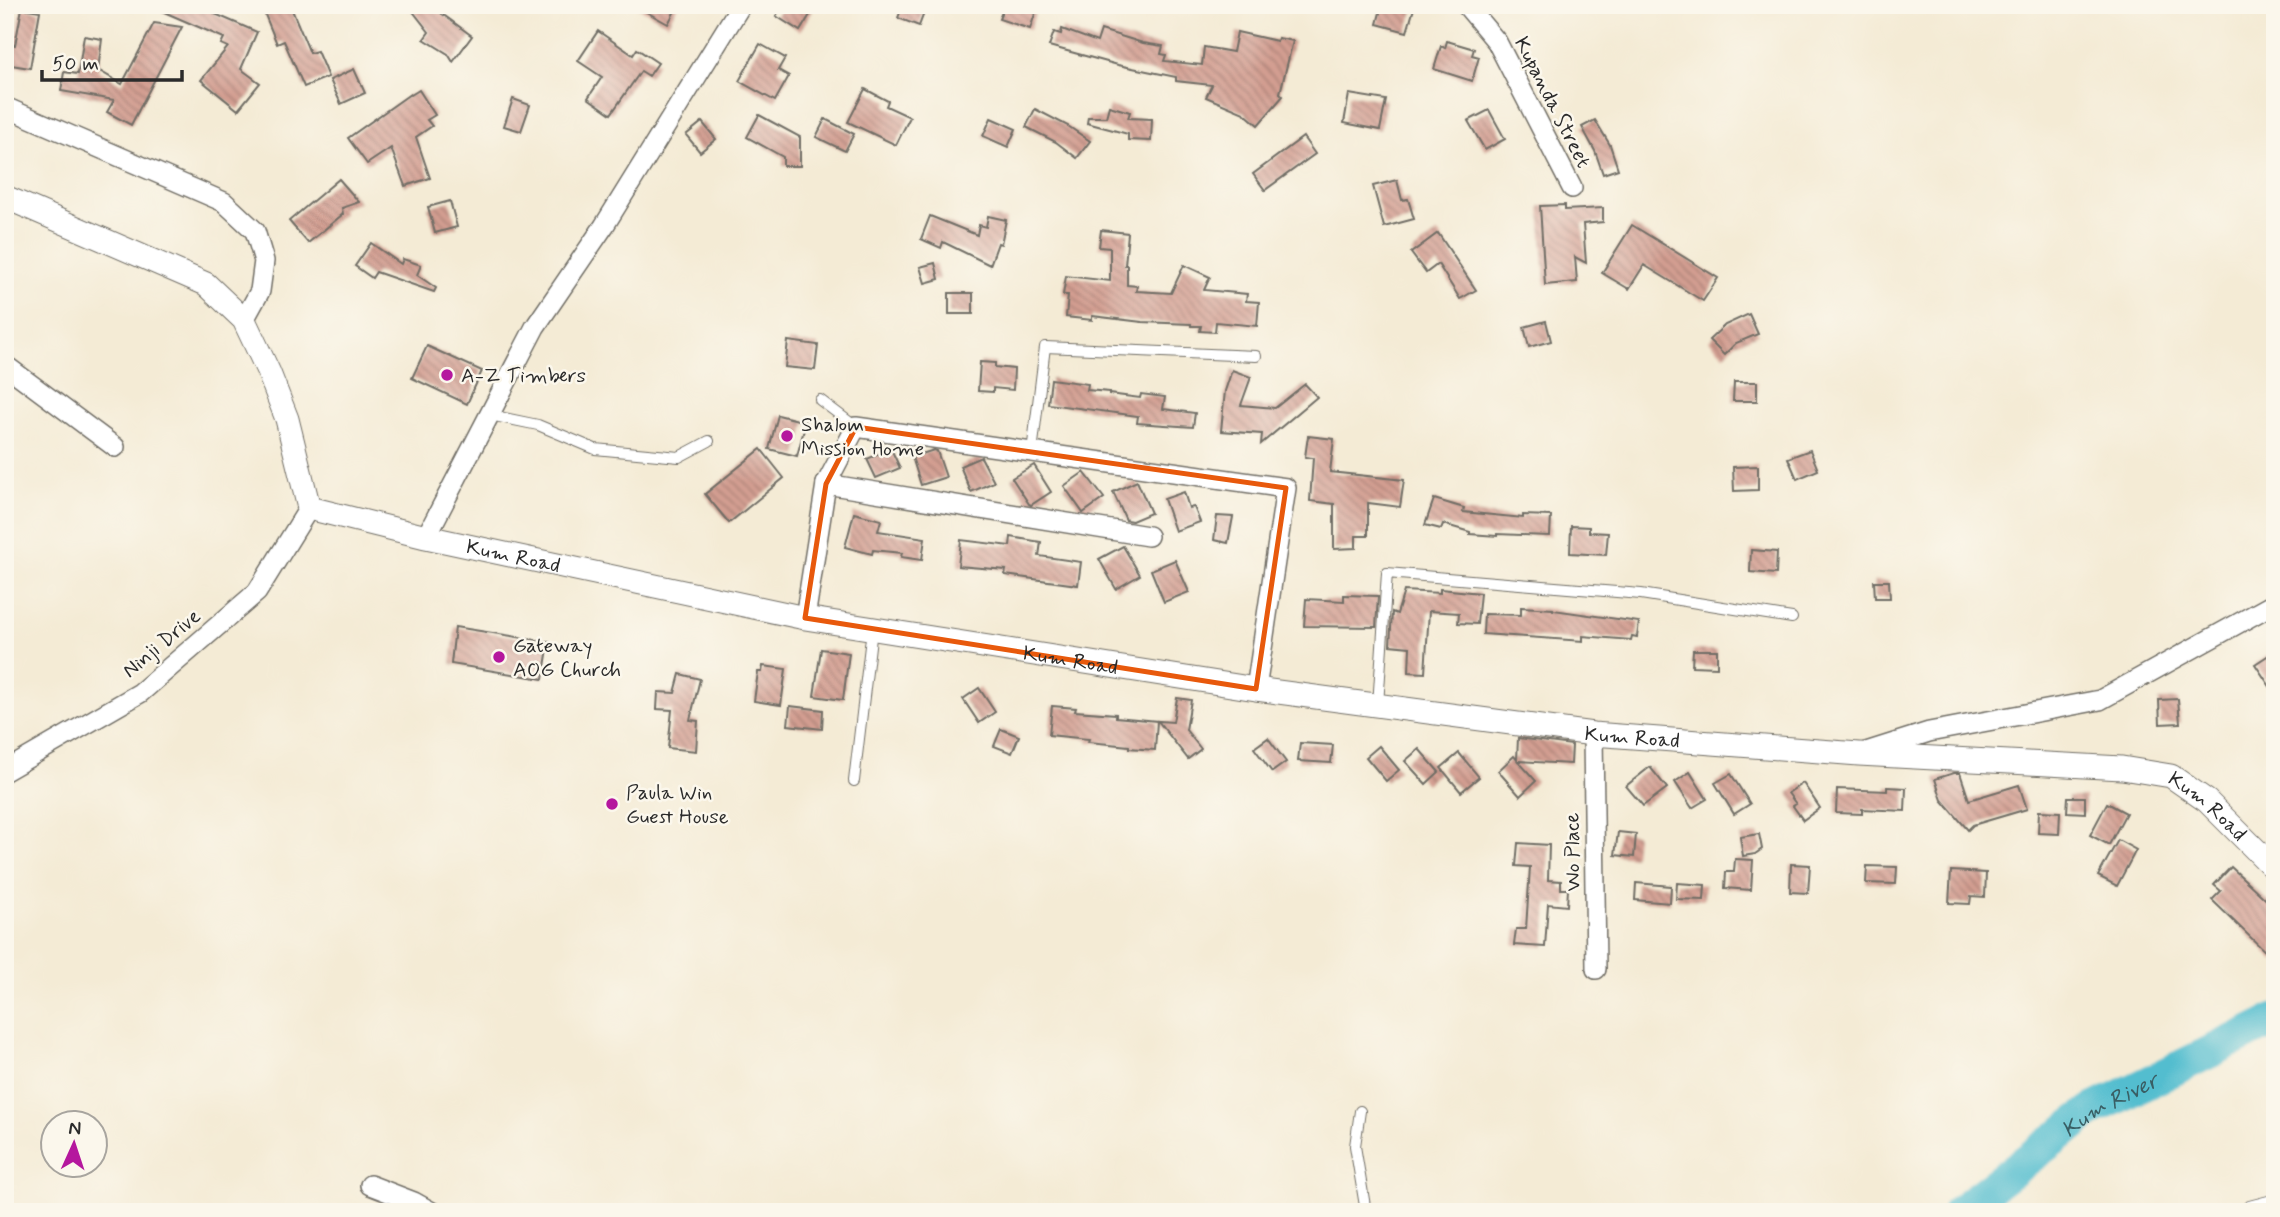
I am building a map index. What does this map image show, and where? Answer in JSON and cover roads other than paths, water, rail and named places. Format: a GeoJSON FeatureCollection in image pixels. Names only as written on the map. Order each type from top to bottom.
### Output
{"type":"FeatureCollection","features":[{"type":"Feature","properties":{"kind":"street"},"geometry":{"type":"LineString","coordinates":[[426,537],[535,327],[604,226],[741,5]]}},
{"type":"Feature","properties":{"kind":"street","name":"Kupanda Street"},"geometry":{"type":"LineString","coordinates":[[1466,5],[1497,42],[1572,188]]}},
{"type":"Feature","properties":{"kind":"street"},"geometry":{"type":"LineString","coordinates":[[5,107],[224,202],[255,231],[264,261],[260,291],[244,320]]}},
{"type":"Feature","properties":{"kind":"street"},"geometry":{"type":"LineString","coordinates":[[5,197],[206,285],[244,320],[270,373],[287,419],[309,508]]}},
{"type":"Feature","properties":{"kind":"street"},"geometry":{"type":"LineString","coordinates":[[5,365],[115,447]]}},
{"type":"Feature","properties":{"kind":"street"},"geometry":{"type":"LineString","coordinates":[[805,618],[826,484],[856,427],[1286,488],[1256,689]]}},
{"type":"Feature","properties":{"kind":"street"},"geometry":{"type":"LineString","coordinates":[[826,484],[1148,536]]}},
{"type":"Feature","properties":{"kind":"street","name":"Kum Road"},"geometry":{"type":"LineString","coordinates":[[309,508],[426,537],[805,618],[1256,689],[1593,734],[1859,754],[2122,768],[2171,776],[2207,801],[2275,869]]}},
{"type":"Feature","properties":{"kind":"street","name":"Ninji Drive"},"geometry":{"type":"LineString","coordinates":[[5,771],[140,693],[257,592],[309,508]]}},
{"type":"Feature","properties":{"kind":"street"},"geometry":{"type":"LineString","coordinates":[[1859,754],[1929,732],[2100,700],[2275,603]]}},
{"type":"Feature","properties":{"kind":"street","name":"Wo Place"},"geometry":{"type":"LineString","coordinates":[[1593,734],[1596,969]]}},
{"type":"Feature","properties":{"kind":"street"},"geometry":{"type":"LineString","coordinates":[[370,1185],[432,1212]]}},
{"type":"Feature","properties":{"kind":"street"},"geometry":{"type":"LineString","coordinates":[[2252,1212],[2275,1206]]}},
{"type":"Feature","properties":{"kind":"lane"},"geometry":{"type":"LineString","coordinates":[[1032,452],[1045,347],[1256,356]]}},
{"type":"Feature","properties":{"kind":"lane"},"geometry":{"type":"LineString","coordinates":[[820,400],[856,427]]}},
{"type":"Feature","properties":{"kind":"lane"},"geometry":{"type":"LineString","coordinates":[[490,415],[538,425],[595,450],[679,457],[709,441]]}},
{"type":"Feature","properties":{"kind":"lane"},"geometry":{"type":"LineString","coordinates":[[1378,705],[1387,573],[1641,594],[1791,618]]}},
{"type":"Feature","properties":{"kind":"lane"},"geometry":{"type":"LineString","coordinates":[[854,781],[872,628]]}},
{"type":"Feature","properties":{"kind":"lane"},"geometry":{"type":"LineString","coordinates":[[1360,1111],[1355,1146],[1366,1212]]}},
{"type":"Feature","properties":{"kind":"waterway","name":"Kum River"},"geometry":{"type":"LineString","coordinates":[[1958,1212],[2094,1109],[2275,1020]]}},
{"type":"Feature","properties":{"kind":"place","name":"A-Z Timbers"},"geometry":{"type":"Point","coordinates":[447,375]}},
{"type":"Feature","properties":{"kind":"place","name":"Shalom Mission Home"},"geometry":{"type":"Point","coordinates":[787,436]}},
{"type":"Feature","properties":{"kind":"place","name":"Gateway AOG Church"},"geometry":{"type":"Point","coordinates":[499,657]}},
{"type":"Feature","properties":{"kind":"place","name":"Paula Win Guest House"},"geometry":{"type":"Point","coordinates":[612,804]}}]}
